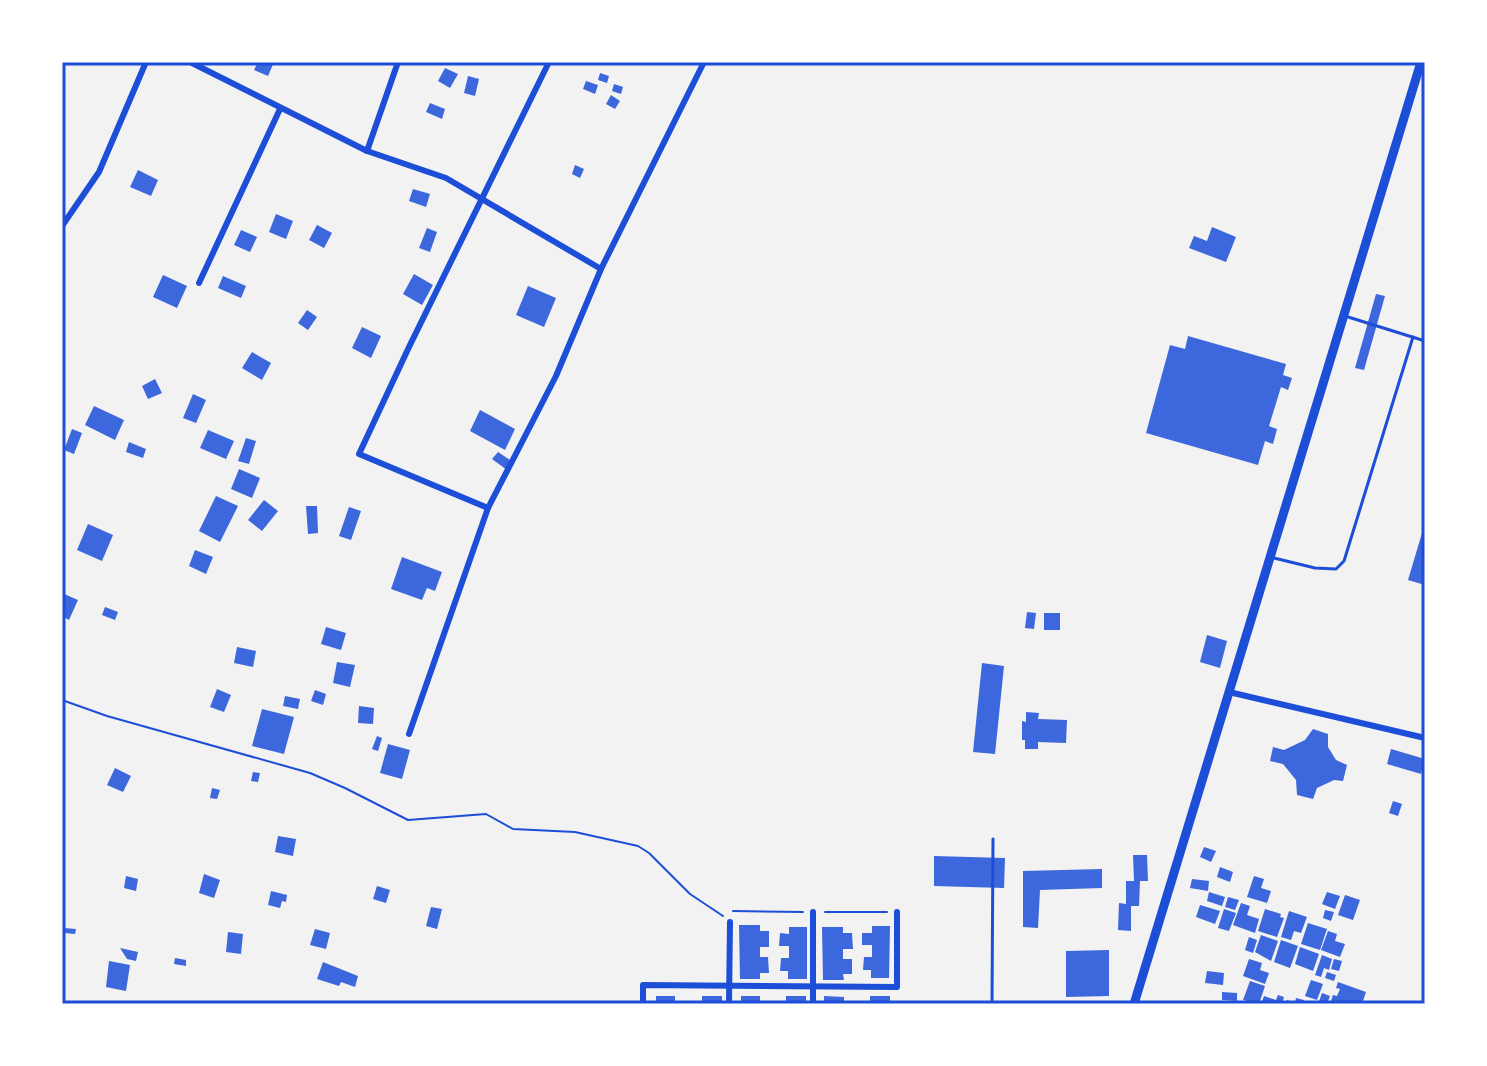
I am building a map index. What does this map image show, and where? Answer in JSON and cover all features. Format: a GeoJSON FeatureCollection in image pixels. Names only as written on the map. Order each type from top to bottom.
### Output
{"type":"FeatureCollection","features":[{"type":"Feature","properties":{"kind":"main road"},"geometry":{"type":"LineString","coordinates":[[1134,1004],[1421,62]]}},
{"type":"Feature","properties":{"kind":"street"},"geometry":{"type":"LineString","coordinates":[[62,226],[99,172],[146,62]]}},
{"type":"Feature","properties":{"kind":"street"},"geometry":{"type":"LineString","coordinates":[[190,62],[367,151],[446,178],[601,269]]}},
{"type":"Feature","properties":{"kind":"street"},"geometry":{"type":"LineString","coordinates":[[367,151],[398,62]]}},
{"type":"Feature","properties":{"kind":"street"},"geometry":{"type":"LineString","coordinates":[[488,508],[359,454],[549,62]]}},
{"type":"Feature","properties":{"kind":"street"},"geometry":{"type":"LineString","coordinates":[[409,734],[488,508],[556,376],[601,269],[704,62]]}},
{"type":"Feature","properties":{"kind":"street"},"geometry":{"type":"LineString","coordinates":[[199,283],[280,109]]}},
{"type":"Feature","properties":{"kind":"street"},"geometry":{"type":"LineString","coordinates":[[1229,692],[1425,738]]}},
{"type":"Feature","properties":{"kind":"street"},"geometry":{"type":"LineString","coordinates":[[813,912],[813,1004]]}},
{"type":"Feature","properties":{"kind":"street"},"geometry":{"type":"LineString","coordinates":[[643,1004],[643,985],[897,987],[897,912]]}},
{"type":"Feature","properties":{"kind":"street"},"geometry":{"type":"LineString","coordinates":[[729,1004],[730,922]]}},
{"type":"Feature","properties":{"kind":"lane"},"geometry":{"type":"LineString","coordinates":[[1345,316],[1425,341]]}},
{"type":"Feature","properties":{"kind":"lane"},"geometry":{"type":"LineString","coordinates":[[1272,557],[1315,568],[1336,569],[1344,561],[1413,337]]}},
{"type":"Feature","properties":{"kind":"lane"},"geometry":{"type":"LineString","coordinates":[[992,1004],[993,839]]}},
{"type":"Feature","properties":{"kind":"path"},"geometry":{"type":"LineString","coordinates":[[62,700],[107,716],[310,773],[408,820],[486,814],[513,829],[575,832],[638,846],[690,894],[720,912],[730,922]]}},
{"type":"Feature","properties":{"kind":"building"},"geometry":{"type":"Polygon","coordinates":[[[258,62],[274,62],[268,76],[254,70],[258,62]]]}},
{"type":"Feature","properties":{"kind":"building"},"geometry":{"type":"Polygon","coordinates":[[[445,68],[458,74],[450,88],[438,81],[445,68]]]}},
{"type":"Feature","properties":{"kind":"building"},"geometry":{"type":"Polygon","coordinates":[[[600,73],[609,76],[607,83],[598,80],[600,73]]]}},
{"type":"Feature","properties":{"kind":"building"},"geometry":{"type":"Polygon","coordinates":[[[468,76],[479,79],[475,96],[464,93],[468,76]]]}},
{"type":"Feature","properties":{"kind":"building"},"geometry":{"type":"Polygon","coordinates":[[[586,81],[598,85],[595,94],[583,89],[586,81]]]}},
{"type":"Feature","properties":{"kind":"building"},"geometry":{"type":"Polygon","coordinates":[[[614,84],[623,87],[621,94],[612,91],[614,84]]]}},
{"type":"Feature","properties":{"kind":"building"},"geometry":{"type":"Polygon","coordinates":[[[611,95],[620,101],[615,109],[606,104],[611,95]]]}},
{"type":"Feature","properties":{"kind":"building"},"geometry":{"type":"Polygon","coordinates":[[[430,103],[445,109],[442,119],[426,112],[430,103]]]}},
{"type":"Feature","properties":{"kind":"building"},"geometry":{"type":"Polygon","coordinates":[[[575,165],[584,169],[580,178],[572,174],[575,165]]]}},
{"type":"Feature","properties":{"kind":"building"},"geometry":{"type":"Polygon","coordinates":[[[138,170],[158,180],[151,196],[130,187],[138,170]]]}},
{"type":"Feature","properties":{"kind":"building"},"geometry":{"type":"Polygon","coordinates":[[[413,189],[430,194],[426,207],[409,201],[413,189]]]}},
{"type":"Feature","properties":{"kind":"building"},"geometry":{"type":"Polygon","coordinates":[[[276,214],[293,221],[286,239],[269,232],[276,214]]]}},
{"type":"Feature","properties":{"kind":"building"},"geometry":{"type":"Polygon","coordinates":[[[317,225],[332,233],[324,248],[309,240],[317,225]]]}},
{"type":"Feature","properties":{"kind":"building"},"geometry":{"type":"Polygon","coordinates":[[[1212,227],[1236,237],[1226,262],[1189,248],[1194,236],[1207,241],[1212,227]]]}},
{"type":"Feature","properties":{"kind":"building"},"geometry":{"type":"Polygon","coordinates":[[[427,228],[437,232],[430,252],[419,248],[427,228]]]}},
{"type":"Feature","properties":{"kind":"building"},"geometry":{"type":"Polygon","coordinates":[[[241,230],[257,237],[250,252],[234,245],[241,230]]]}},
{"type":"Feature","properties":{"kind":"building"},"geometry":{"type":"Polygon","coordinates":[[[414,274],[433,285],[422,305],[403,294],[414,274]]]}},
{"type":"Feature","properties":{"kind":"building"},"geometry":{"type":"Polygon","coordinates":[[[163,275],[187,286],[177,308],[153,297],[163,275]]]}},
{"type":"Feature","properties":{"kind":"building"},"geometry":{"type":"Polygon","coordinates":[[[223,276],[246,286],[241,298],[218,288],[223,276]]]}},
{"type":"Feature","properties":{"kind":"building"},"geometry":{"type":"Polygon","coordinates":[[[528,286],[556,298],[544,327],[516,315],[528,286]]]}},
{"type":"Feature","properties":{"kind":"building"},"geometry":{"type":"Polygon","coordinates":[[[1376,294],[1385,296],[1364,370],[1355,368],[1376,294]]]}},
{"type":"Feature","properties":{"kind":"building"},"geometry":{"type":"Polygon","coordinates":[[[307,310],[317,317],[308,330],[298,323],[307,310]]]}},
{"type":"Feature","properties":{"kind":"building"},"geometry":{"type":"Polygon","coordinates":[[[362,327],[381,336],[371,358],[352,348],[362,327]]]}},
{"type":"Feature","properties":{"kind":"building"},"geometry":{"type":"Polygon","coordinates":[[[1188,336],[1286,364],[1283,375],[1292,378],[1288,390],[1281,387],[1269,426],[1277,429],[1273,444],[1265,441],[1258,465],[1146,433],[1170,345],[1185,349],[1188,336]]]}},
{"type":"Feature","properties":{"kind":"building"},"geometry":{"type":"Polygon","coordinates":[[[252,352],[271,363],[262,380],[242,368],[252,352]]]}},
{"type":"Feature","properties":{"kind":"building"},"geometry":{"type":"Polygon","coordinates":[[[155,379],[162,393],[148,399],[142,386],[155,379]]]}},
{"type":"Feature","properties":{"kind":"building"},"geometry":{"type":"Polygon","coordinates":[[[193,394],[206,400],[196,423],[183,418],[193,394]]]}},
{"type":"Feature","properties":{"kind":"building"},"geometry":{"type":"Polygon","coordinates":[[[94,406],[124,420],[115,440],[85,425],[94,406]]]}},
{"type":"Feature","properties":{"kind":"building"},"geometry":{"type":"Polygon","coordinates":[[[480,410],[515,429],[505,450],[470,431],[480,410]]]}},
{"type":"Feature","properties":{"kind":"building"},"geometry":{"type":"Polygon","coordinates":[[[72,429],[82,433],[74,454],[64,450],[72,429]]]}},
{"type":"Feature","properties":{"kind":"building"},"geometry":{"type":"Polygon","coordinates":[[[208,430],[234,441],[226,459],[200,448],[208,430]]]}},
{"type":"Feature","properties":{"kind":"building"},"geometry":{"type":"Polygon","coordinates":[[[246,438],[256,441],[249,464],[238,461],[246,438]]]}},
{"type":"Feature","properties":{"kind":"building"},"geometry":{"type":"Polygon","coordinates":[[[129,442],[146,449],[143,458],[126,452],[129,442]]]}},
{"type":"Feature","properties":{"kind":"building"},"geometry":{"type":"Polygon","coordinates":[[[498,452],[513,462],[507,470],[492,459],[498,452]]]}},
{"type":"Feature","properties":{"kind":"building"},"geometry":{"type":"Polygon","coordinates":[[[239,469],[260,478],[252,498],[231,489],[239,469]]]}},
{"type":"Feature","properties":{"kind":"building"},"geometry":{"type":"Polygon","coordinates":[[[216,496],[238,506],[220,542],[199,531],[216,496]]]}},
{"type":"Feature","properties":{"kind":"building"},"geometry":{"type":"Polygon","coordinates":[[[264,500],[278,511],[262,531],[248,520],[264,500]]]}},
{"type":"Feature","properties":{"kind":"building"},"geometry":{"type":"Polygon","coordinates":[[[306,506],[317,506],[318,533],[308,534],[306,506]]]}},
{"type":"Feature","properties":{"kind":"building"},"geometry":{"type":"Polygon","coordinates":[[[349,507],[361,511],[351,540],[339,536],[349,507]]]}},
{"type":"Feature","properties":{"kind":"building"},"geometry":{"type":"Polygon","coordinates":[[[1425,523],[1425,585],[1408,580],[1425,523]]]}},
{"type":"Feature","properties":{"kind":"building"},"geometry":{"type":"Polygon","coordinates":[[[88,524],[113,535],[102,561],[77,550],[88,524]]]}},
{"type":"Feature","properties":{"kind":"building"},"geometry":{"type":"Polygon","coordinates":[[[195,550],[213,557],[206,574],[189,566],[195,550]]]}},
{"type":"Feature","properties":{"kind":"building"},"geometry":{"type":"Polygon","coordinates":[[[402,557],[442,572],[435,591],[427,588],[422,600],[391,589],[402,557]]]}},
{"type":"Feature","properties":{"kind":"building"},"geometry":{"type":"Polygon","coordinates":[[[62,593],[78,600],[69,620],[62,616],[62,593]]]}},
{"type":"Feature","properties":{"kind":"building"},"geometry":{"type":"Polygon","coordinates":[[[105,607],[118,612],[115,620],[102,615],[105,607]]]}},
{"type":"Feature","properties":{"kind":"building"},"geometry":{"type":"Polygon","coordinates":[[[1027,612],[1036,613],[1034,629],[1025,628],[1027,612]]]}},
{"type":"Feature","properties":{"kind":"building"},"geometry":{"type":"Polygon","coordinates":[[[1044,613],[1060,613],[1060,630],[1044,630],[1044,613]]]}},
{"type":"Feature","properties":{"kind":"building"},"geometry":{"type":"Polygon","coordinates":[[[326,627],[346,633],[341,650],[321,644],[326,627]]]}},
{"type":"Feature","properties":{"kind":"building"},"geometry":{"type":"Polygon","coordinates":[[[1207,635],[1227,641],[1220,668],[1200,662],[1207,635]]]}},
{"type":"Feature","properties":{"kind":"building"},"geometry":{"type":"Polygon","coordinates":[[[237,647],[256,651],[253,667],[234,663],[237,647]]]}},
{"type":"Feature","properties":{"kind":"building"},"geometry":{"type":"Polygon","coordinates":[[[337,662],[355,665],[350,687],[333,683],[337,662]]]}},
{"type":"Feature","properties":{"kind":"building"},"geometry":{"type":"Polygon","coordinates":[[[982,663],[1004,666],[995,754],[973,752],[982,663]]]}},
{"type":"Feature","properties":{"kind":"building"},"geometry":{"type":"Polygon","coordinates":[[[217,689],[231,695],[224,712],[210,707],[217,689]]]}},
{"type":"Feature","properties":{"kind":"building"},"geometry":{"type":"Polygon","coordinates":[[[315,690],[326,694],[323,705],[311,701],[315,690]]]}},
{"type":"Feature","properties":{"kind":"building"},"geometry":{"type":"Polygon","coordinates":[[[285,696],[300,699],[298,709],[283,706],[285,696]]]}},
{"type":"Feature","properties":{"kind":"building"},"geometry":{"type":"Polygon","coordinates":[[[359,706],[374,708],[373,724],[358,723],[359,706]]]}},
{"type":"Feature","properties":{"kind":"building"},"geometry":{"type":"Polygon","coordinates":[[[262,709],[294,717],[284,754],[252,746],[262,709]]]}},
{"type":"Feature","properties":{"kind":"building"},"geometry":{"type":"Polygon","coordinates":[[[1026,712],[1039,713],[1038,719],[1067,720],[1066,743],[1038,742],[1038,749],[1025,749],[1022,721],[1026,722],[1026,712]]]}},
{"type":"Feature","properties":{"kind":"building"},"geometry":{"type":"Polygon","coordinates":[[[1313,729],[1328,734],[1328,747],[1336,760],[1347,765],[1343,781],[1334,780],[1317,788],[1313,799],[1297,795],[1296,780],[1283,764],[1270,761],[1273,747],[1284,750],[1305,740],[1313,729]]]}},
{"type":"Feature","properties":{"kind":"building"},"geometry":{"type":"Polygon","coordinates":[[[377,736],[382,738],[378,751],[372,749],[377,736]]]}},
{"type":"Feature","properties":{"kind":"building"},"geometry":{"type":"Polygon","coordinates":[[[388,744],[410,750],[402,779],[380,773],[388,744]]]}},
{"type":"Feature","properties":{"kind":"building"},"geometry":{"type":"Polygon","coordinates":[[[1391,749],[1425,759],[1421,774],[1387,764],[1391,749]]]}},
{"type":"Feature","properties":{"kind":"building"},"geometry":{"type":"Polygon","coordinates":[[[115,768],[131,776],[123,792],[107,785],[115,768]]]}},
{"type":"Feature","properties":{"kind":"building"},"geometry":{"type":"Polygon","coordinates":[[[253,772],[260,773],[258,782],[251,781],[253,772]]]}},
{"type":"Feature","properties":{"kind":"building"},"geometry":{"type":"Polygon","coordinates":[[[212,788],[220,790],[217,799],[210,798],[212,788]]]}},
{"type":"Feature","properties":{"kind":"building"},"geometry":{"type":"Polygon","coordinates":[[[1393,801],[1402,804],[1398,816],[1389,813],[1393,801]]]}},
{"type":"Feature","properties":{"kind":"building"},"geometry":{"type":"Polygon","coordinates":[[[278,836],[296,839],[293,856],[275,852],[278,836]]]}},
{"type":"Feature","properties":{"kind":"building"},"geometry":{"type":"Polygon","coordinates":[[[1204,847],[1216,851],[1211,862],[1200,857],[1204,847]]]}},
{"type":"Feature","properties":{"kind":"building"},"geometry":{"type":"Polygon","coordinates":[[[1133,855],[1147,855],[1148,881],[1140,881],[1139,906],[1131,906],[1131,931],[1118,930],[1119,903],[1126,904],[1126,881],[1134,881],[1133,855]]]}},
{"type":"Feature","properties":{"kind":"building"},"geometry":{"type":"Polygon","coordinates":[[[934,856],[1005,858],[1004,888],[934,886],[934,856]]]}},
{"type":"Feature","properties":{"kind":"building"},"geometry":{"type":"Polygon","coordinates":[[[1220,867],[1233,872],[1230,882],[1217,877],[1220,867]]]}},
{"type":"Feature","properties":{"kind":"building"},"geometry":{"type":"Polygon","coordinates":[[[1102,869],[1102,888],[1040,890],[1038,928],[1023,927],[1023,871],[1102,869]]]}},
{"type":"Feature","properties":{"kind":"building"},"geometry":{"type":"Polygon","coordinates":[[[204,874],[220,880],[214,898],[199,893],[204,874]]]}},
{"type":"Feature","properties":{"kind":"building"},"geometry":{"type":"Polygon","coordinates":[[[126,876],[138,879],[136,891],[124,888],[126,876]]]}},
{"type":"Feature","properties":{"kind":"building"},"geometry":{"type":"Polygon","coordinates":[[[1254,876],[1264,879],[1261,888],[1271,891],[1267,903],[1247,897],[1254,876]]]}},
{"type":"Feature","properties":{"kind":"building"},"geometry":{"type":"Polygon","coordinates":[[[1192,879],[1209,881],[1208,891],[1190,888],[1192,879]]]}},
{"type":"Feature","properties":{"kind":"building"},"geometry":{"type":"Polygon","coordinates":[[[377,886],[390,890],[386,903],[373,899],[377,886]]]}},
{"type":"Feature","properties":{"kind":"building"},"geometry":{"type":"Polygon","coordinates":[[[271,891],[287,895],[286,902],[282,901],[280,908],[268,905],[271,891]]]}},
{"type":"Feature","properties":{"kind":"building"},"geometry":{"type":"Polygon","coordinates":[[[1209,892],[1225,897],[1222,906],[1207,901],[1209,892]]]}},
{"type":"Feature","properties":{"kind":"building"},"geometry":{"type":"Polygon","coordinates":[[[1327,892],[1340,896],[1335,909],[1322,904],[1327,892]]]}},
{"type":"Feature","properties":{"kind":"building"},"geometry":{"type":"Polygon","coordinates":[[[1345,895],[1360,900],[1353,920],[1338,915],[1345,895]]]}},
{"type":"Feature","properties":{"kind":"building"},"geometry":{"type":"Polygon","coordinates":[[[1228,897],[1239,900],[1235,910],[1225,907],[1228,897]]]}},
{"type":"Feature","properties":{"kind":"building"},"geometry":{"type":"Polygon","coordinates":[[[1241,903],[1250,906],[1247,915],[1259,919],[1255,933],[1233,925],[1241,903]]]}},
{"type":"Feature","properties":{"kind":"building"},"geometry":{"type":"Polygon","coordinates":[[[1200,905],[1220,911],[1215,924],[1196,917],[1200,905]]]}},
{"type":"Feature","properties":{"kind":"building"},"geometry":{"type":"Polygon","coordinates":[[[431,907],[442,909],[437,929],[426,926],[431,907]]]}},
{"type":"Feature","properties":{"kind":"building"},"geometry":{"type":"Polygon","coordinates":[[[1224,909],[1236,913],[1229,931],[1218,928],[1224,909]]]}},
{"type":"Feature","properties":{"kind":"building"},"geometry":{"type":"Polygon","coordinates":[[[1265,909],[1284,918],[1277,937],[1258,931],[1265,909]]]}},
{"type":"Feature","properties":{"kind":"building"},"geometry":{"type":"Polygon","coordinates":[[[1325,910],[1334,912],[1331,921],[1323,918],[1325,910]]]}},
{"type":"Feature","properties":{"kind":"building"},"geometry":{"type":"Polygon","coordinates":[[[1289,911],[1307,917],[1301,933],[1294,931],[1291,940],[1281,937],[1289,911]]]}},
{"type":"Feature","properties":{"kind":"building"},"geometry":{"type":"Polygon","coordinates":[[[1308,923],[1327,929],[1320,950],[1301,944],[1308,923]]]}},
{"type":"Feature","properties":{"kind":"building"},"geometry":{"type":"Polygon","coordinates":[[[739,925],[760,925],[760,931],[769,931],[769,947],[760,947],[760,957],[768,957],[769,973],[760,973],[760,979],[740,979],[739,925]]]}},
{"type":"Feature","properties":{"kind":"building"},"geometry":{"type":"Polygon","coordinates":[[[872,926],[890,926],[889,978],[871,978],[871,970],[863,970],[864,957],[872,957],[872,945],[862,945],[862,933],[872,933],[872,926]]]}},
{"type":"Feature","properties":{"kind":"building"},"geometry":{"type":"Polygon","coordinates":[[[789,927],[807,927],[807,979],[788,979],[788,971],[780,971],[781,958],[789,958],[789,946],[779,946],[780,933],[789,934],[789,927]]]}},
{"type":"Feature","properties":{"kind":"building"},"geometry":{"type":"Polygon","coordinates":[[[822,927],[843,927],[843,933],[852,933],[853,949],[843,949],[843,959],[852,959],[852,974],[843,974],[844,980],[823,980],[822,927]]]}},
{"type":"Feature","properties":{"kind":"building"},"geometry":{"type":"Polygon","coordinates":[[[64,928],[76,929],[75,934],[64,933],[64,928]]]}},
{"type":"Feature","properties":{"kind":"building"},"geometry":{"type":"Polygon","coordinates":[[[315,929],[330,933],[326,949],[310,945],[315,929]]]}},
{"type":"Feature","properties":{"kind":"building"},"geometry":{"type":"Polygon","coordinates":[[[1328,931],[1337,934],[1335,941],[1345,944],[1340,957],[1321,950],[1328,931]]]}},
{"type":"Feature","properties":{"kind":"building"},"geometry":{"type":"Polygon","coordinates":[[[228,932],[243,934],[241,954],[226,952],[228,932]]]}},
{"type":"Feature","properties":{"kind":"building"},"geometry":{"type":"Polygon","coordinates":[[[1261,935],[1278,941],[1271,961],[1255,952],[1261,935]]]}},
{"type":"Feature","properties":{"kind":"building"},"geometry":{"type":"Polygon","coordinates":[[[1249,937],[1257,940],[1253,953],[1245,950],[1249,937]]]}},
{"type":"Feature","properties":{"kind":"building"},"geometry":{"type":"Polygon","coordinates":[[[1281,940],[1298,946],[1290,968],[1274,962],[1281,940]]]}},
{"type":"Feature","properties":{"kind":"building"},"geometry":{"type":"Polygon","coordinates":[[[1300,947],[1319,954],[1313,971],[1295,964],[1300,947]]]}},
{"type":"Feature","properties":{"kind":"building"},"geometry":{"type":"Polygon","coordinates":[[[120,948],[138,952],[136,961],[127,959],[120,948]]]}},
{"type":"Feature","properties":{"kind":"building"},"geometry":{"type":"Polygon","coordinates":[[[1109,950],[1109,996],[1066,997],[1066,951],[1109,950]]]}},
{"type":"Feature","properties":{"kind":"building"},"geometry":{"type":"Polygon","coordinates":[[[1322,955],[1332,959],[1329,970],[1324,968],[1321,977],[1315,975],[1322,955]]]}},
{"type":"Feature","properties":{"kind":"building"},"geometry":{"type":"Polygon","coordinates":[[[175,958],[186,960],[186,966],[174,964],[175,958]]]}},
{"type":"Feature","properties":{"kind":"building"},"geometry":{"type":"Polygon","coordinates":[[[1249,959],[1262,963],[1260,970],[1269,973],[1265,984],[1243,976],[1249,959]]]}},
{"type":"Feature","properties":{"kind":"building"},"geometry":{"type":"Polygon","coordinates":[[[1334,959],[1342,961],[1339,971],[1331,969],[1334,959]]]}},
{"type":"Feature","properties":{"kind":"building"},"geometry":{"type":"Polygon","coordinates":[[[109,961],[130,965],[126,991],[106,987],[109,961]]]}},
{"type":"Feature","properties":{"kind":"building"},"geometry":{"type":"Polygon","coordinates":[[[323,962],[358,976],[355,987],[317,979],[323,962]]]}},
{"type":"Feature","properties":{"kind":"building"},"geometry":{"type":"Polygon","coordinates":[[[1207,971],[1224,973],[1223,985],[1205,983],[1207,971]]]}},
{"type":"Feature","properties":{"kind":"building"},"geometry":{"type":"Polygon","coordinates":[[[1327,972],[1336,975],[1334,981],[1325,978],[1327,972]]]}},
{"type":"Feature","properties":{"kind":"building"},"geometry":{"type":"Polygon","coordinates":[[[1311,980],[1323,984],[1317,1000],[1305,996],[1311,980]]]}},
{"type":"Feature","properties":{"kind":"building"},"geometry":{"type":"Polygon","coordinates":[[[1250,981],[1265,986],[1259,1004],[1243,1000],[1250,981]]]}},
{"type":"Feature","properties":{"kind":"building"},"geometry":{"type":"Polygon","coordinates":[[[1338,982],[1366,992],[1362,1004],[1330,1004],[1333,995],[1337,996],[1340,989],[1336,988],[1338,982]]]}},
{"type":"Feature","properties":{"kind":"building"},"geometry":{"type":"Polygon","coordinates":[[[1222,992],[1237,993],[1237,1001],[1222,1000],[1222,992]]]}},
{"type":"Feature","properties":{"kind":"building"},"geometry":{"type":"Polygon","coordinates":[[[1322,993],[1330,996],[1327,1004],[1318,1004],[1322,993]]]}},
{"type":"Feature","properties":{"kind":"building"},"geometry":{"type":"Polygon","coordinates":[[[1278,995],[1284,997],[1282,1004],[1261,1004],[1264,996],[1276,1000],[1278,995]]]}},
{"type":"Feature","properties":{"kind":"building"},"geometry":{"type":"Polygon","coordinates":[[[656,996],[675,996],[675,1004],[656,1004],[656,996]]]}},
{"type":"Feature","properties":{"kind":"building"},"geometry":{"type":"Polygon","coordinates":[[[702,996],[722,996],[722,1004],[702,1004],[702,996]]]}},
{"type":"Feature","properties":{"kind":"building"},"geometry":{"type":"Polygon","coordinates":[[[741,996],[760,996],[760,1004],[741,1004],[741,996]]]}},
{"type":"Feature","properties":{"kind":"building"},"geometry":{"type":"Polygon","coordinates":[[[786,996],[806,996],[806,1004],[786,1004],[786,996]]]}},
{"type":"Feature","properties":{"kind":"building"},"geometry":{"type":"Polygon","coordinates":[[[824,996],[844,997],[844,1004],[824,1004],[824,996]]]}},
{"type":"Feature","properties":{"kind":"building"},"geometry":{"type":"Polygon","coordinates":[[[870,996],[890,996],[890,1004],[870,1004],[870,996]]]}},
{"type":"Feature","properties":{"kind":"building"},"geometry":{"type":"Polygon","coordinates":[[[1296,998],[1304,1000],[1303,1004],[1286,1004],[1287,1000],[1295,1003],[1296,998]]]}}]}
